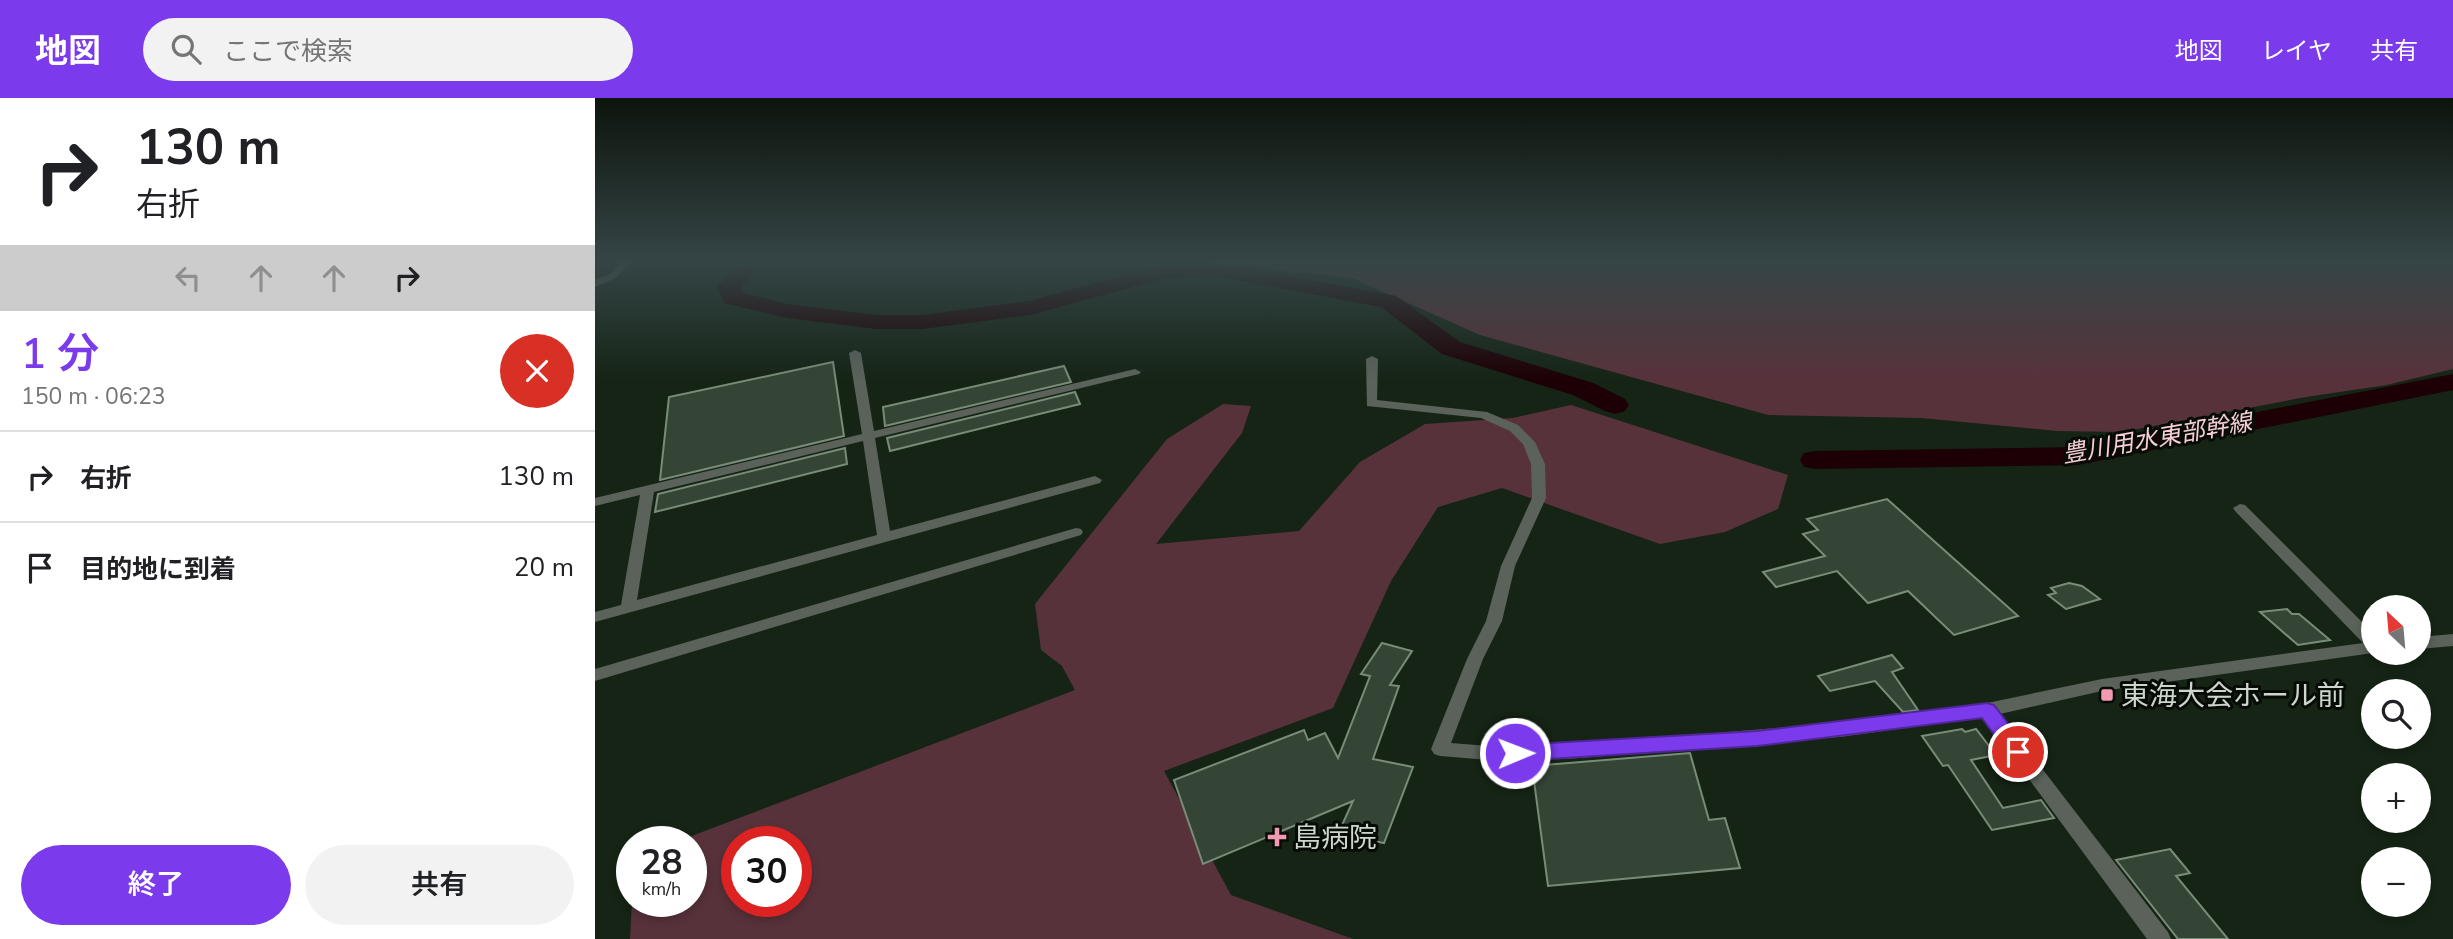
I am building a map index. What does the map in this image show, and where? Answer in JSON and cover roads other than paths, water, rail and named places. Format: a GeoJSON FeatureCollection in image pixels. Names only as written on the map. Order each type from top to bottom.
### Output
{"type":"FeatureCollection","features":[{"type":"Feature","properties":{"kind":"street"},"geometry":{"type":"LineString","coordinates":[[855,353],[884,537]]}},
{"type":"Feature","properties":{"kind":"street"},"geometry":{"type":"LineString","coordinates":[[1372,359],[1371,403],[1483,415],[1514,428],[1529,442],[1538,464],[1539,498],[1508,566],[1495,621],[1475,659],[1440,749],[1489,753],[1553,752],[1840,730],[1987,710],[2102,685],[2361,647]]}},
{"type":"Feature","properties":{"kind":"street"},"geometry":{"type":"LineString","coordinates":[[595,502],[1135,372]]}},
{"type":"Feature","properties":{"kind":"street"},"geometry":{"type":"LineString","coordinates":[[595,618],[1095,480]]}},
{"type":"Feature","properties":{"kind":"street"},"geometry":{"type":"LineString","coordinates":[[628,608],[648,489]]}},
{"type":"Feature","properties":{"kind":"street"},"geometry":{"type":"LineString","coordinates":[[2240,508],[2361,633]]}},
{"type":"Feature","properties":{"kind":"street"},"geometry":{"type":"LineString","coordinates":[[595,675],[1076,532]]}},
{"type":"Feature","properties":{"kind":"street"},"geometry":{"type":"LineString","coordinates":[[2431,642],[2453,640]]}},
{"type":"Feature","properties":{"kind":"street"},"geometry":{"type":"LineString","coordinates":[[1987,710],[2160,939]]}},
{"type":"Feature","properties":{"kind":"waterway","name":"豊川用水東部幹線"},"geometry":{"type":"LineString","coordinates":[[746,301],[787,311],[877,322],[922,322],[1030,308],[1055,301]]}},
{"type":"Feature","properties":{"kind":"waterway","name":"豊川用水東部幹線"},"geometry":{"type":"LineString","coordinates":[[1388,301],[1451,348],[1583,389],[1615,405]]}},
{"type":"Feature","properties":{"kind":"waterway","name":"豊川用水東部幹線"},"geometry":{"type":"LineString","coordinates":[[1815,460],[2078,456],[2453,382]]}},
{"type":"Feature","properties":{"kind":"place","name":"東海大会ホール前"},"geometry":{"type":"Point","coordinates":[2107,695]}},
{"type":"Feature","properties":{"kind":"place","name":"島病院"},"geometry":{"type":"Point","coordinates":[1277,837]}}]}
